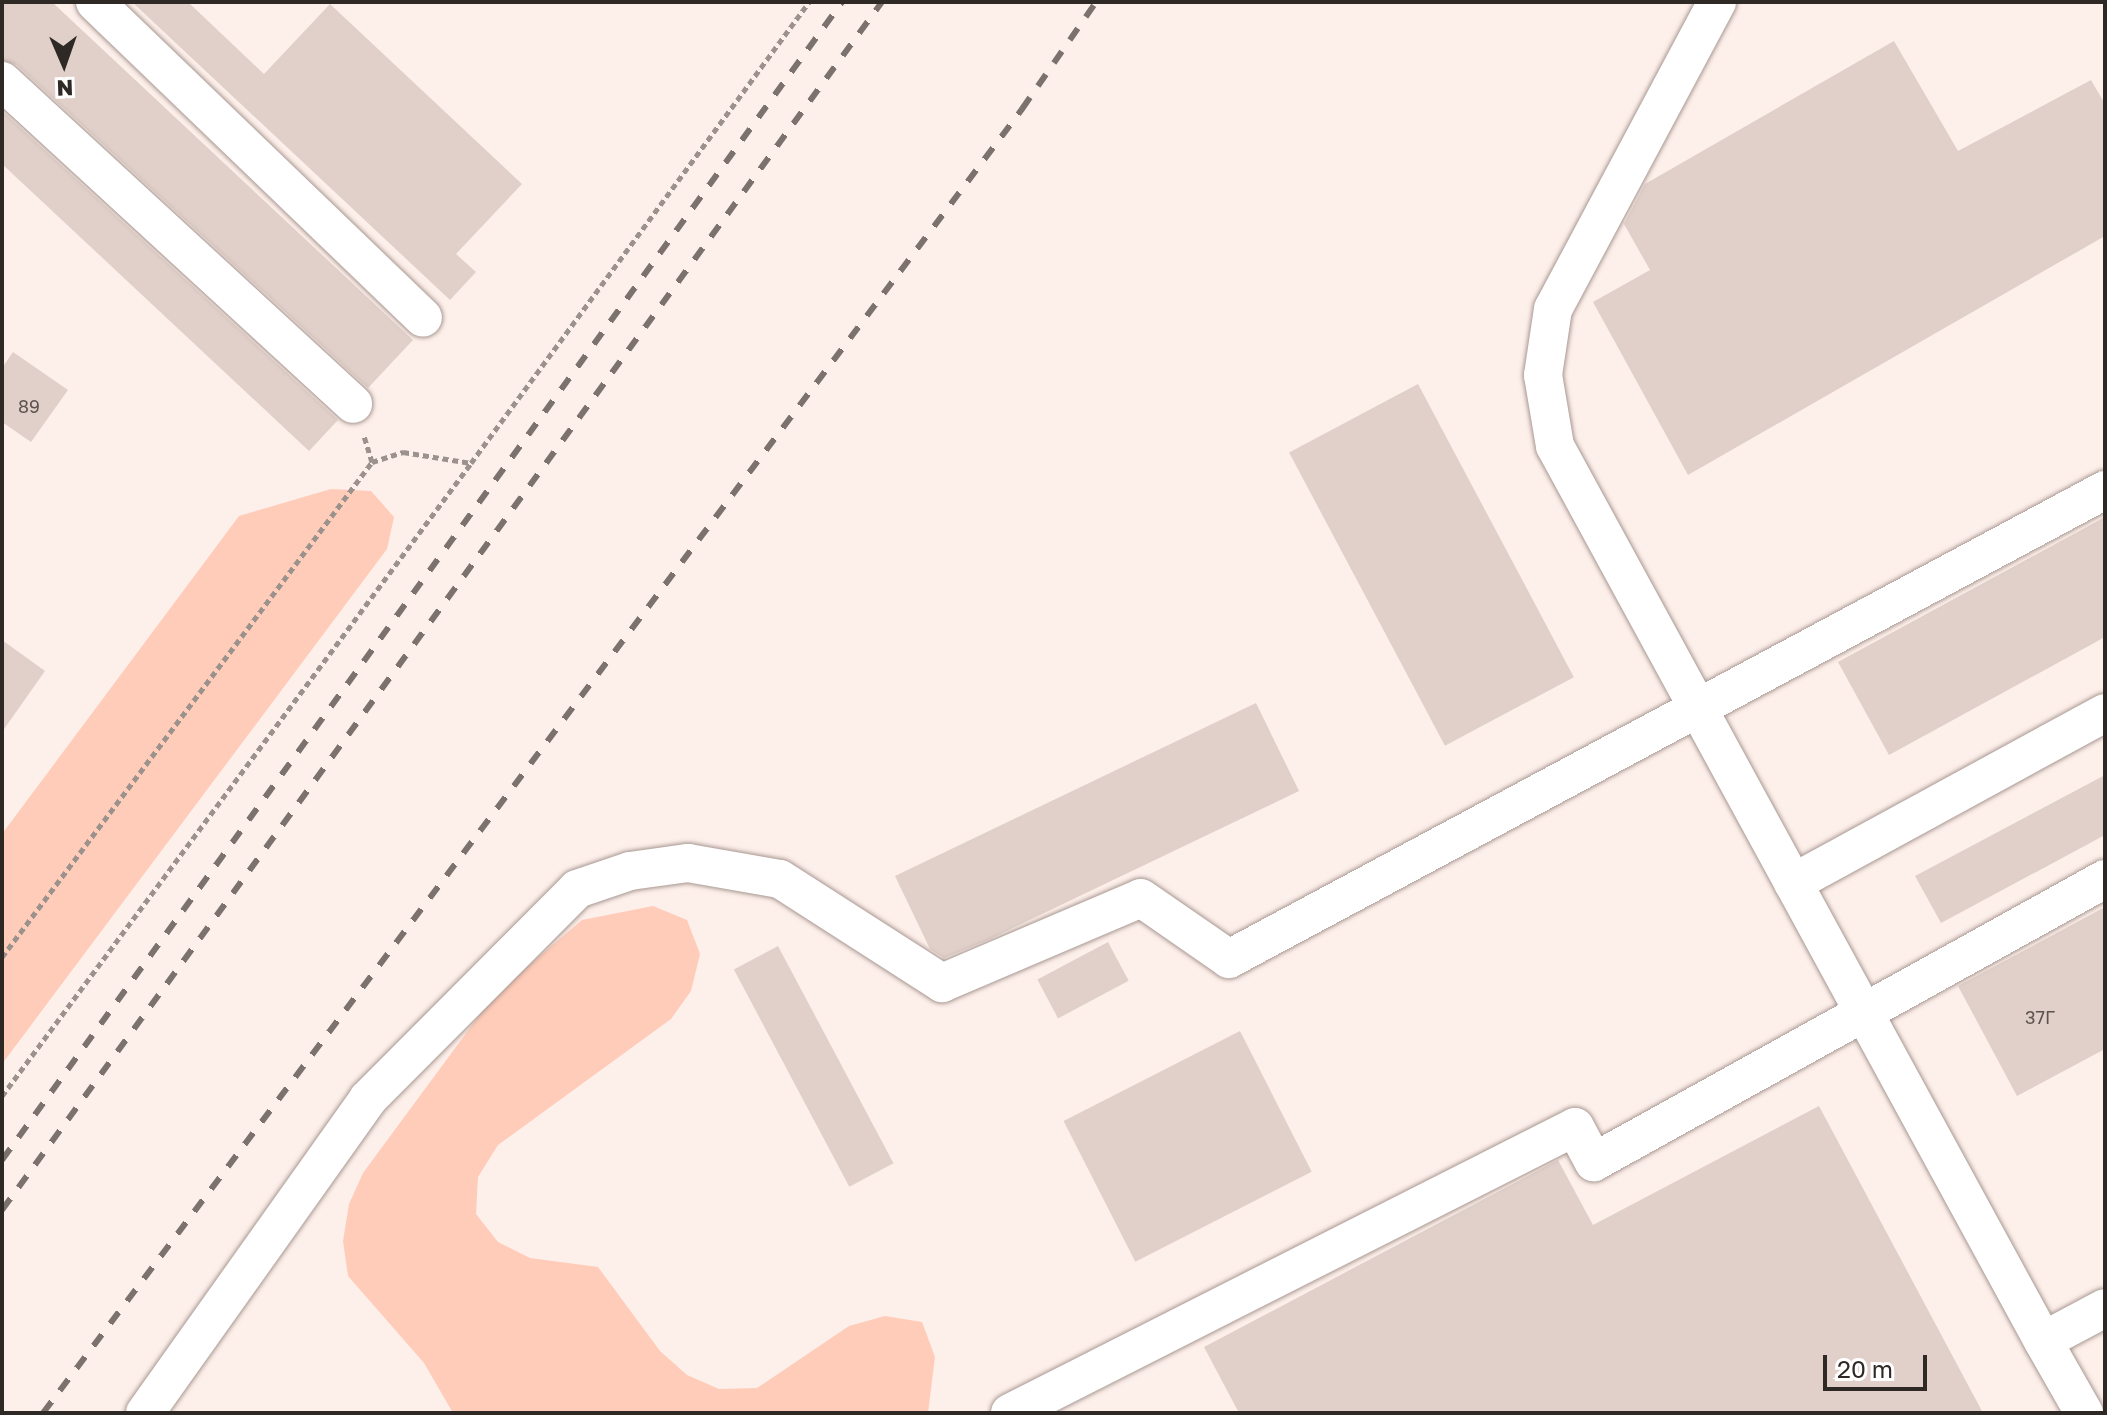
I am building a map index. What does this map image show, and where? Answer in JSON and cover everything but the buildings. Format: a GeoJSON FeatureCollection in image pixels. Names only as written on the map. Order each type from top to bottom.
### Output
{"type":"FeatureCollection","features":[{"type":"Feature","properties":{"kind":"lane"},"geometry":{"type":"LineString","coordinates":[[95,2],[423,318]]}},
{"type":"Feature","properties":{"kind":"lane"},"geometry":{"type":"LineString","coordinates":[[1717,2],[1553,309],[1543,375],[1555,446],[2084,1413]]}},
{"type":"Feature","properties":{"kind":"lane"},"geometry":{"type":"LineString","coordinates":[[2,81],[353,404]]}},
{"type":"Feature","properties":{"kind":"lane"},"geometry":{"type":"LineString","coordinates":[[145,1413],[368,1099],[577,889],[630,871],[688,863],[780,879],[942,983],[1141,898],[1229,959],[2105,490]]}},
{"type":"Feature","properties":{"kind":"lane"},"geometry":{"type":"LineString","coordinates":[[1793,883],[2105,713]]}},
{"type":"Feature","properties":{"kind":"lane"},"geometry":{"type":"LineString","coordinates":[[1010,1413],[1575,1127],[1594,1162],[1862,1010],[2105,879]]}},
{"type":"Feature","properties":{"kind":"lane"},"geometry":{"type":"LineString","coordinates":[[2043,1341],[2105,1308]]}},
{"type":"Feature","properties":{"kind":"path"},"geometry":{"type":"LineString","coordinates":[[2,1096],[809,2]]}},
{"type":"Feature","properties":{"kind":"path"},"geometry":{"type":"LineString","coordinates":[[353,404],[372,462]]}},
{"type":"Feature","properties":{"kind":"path"},"geometry":{"type":"LineString","coordinates":[[2,957],[372,462],[403,452],[471,463]]}},
{"type":"Feature","properties":{"kind":"shaded area"},"geometry":{"type":"Polygon","coordinates":[[[331,489],[371,491],[394,517],[387,549],[2,1064],[2,834],[239,516],[331,489]]]}},
{"type":"Feature","properties":{"kind":"shaded area"},"geometry":{"type":"Polygon","coordinates":[[[653,906],[687,920],[700,954],[691,991],[671,1019],[498,1145],[478,1177],[476,1214],[498,1242],[530,1258],[598,1267],[660,1351],[687,1375],[719,1389],[757,1388],[849,1326],[885,1316],[922,1322],[935,1357],[928,1413],[453,1413],[424,1363],[348,1276],[343,1241],[349,1204],[363,1173],[495,994],[582,920],[653,906]]]}},
{"type":"Feature","properties":{"kind":"railway"},"geometry":{"type":"LineString","coordinates":[[2,1160],[842,2]]}},
{"type":"Feature","properties":{"kind":"railway"},"geometry":{"type":"LineString","coordinates":[[2,1210],[882,2]]}},
{"type":"Feature","properties":{"kind":"railway"},"geometry":{"type":"LineString","coordinates":[[43,1413],[1022,109],[1096,2]]}}]}
